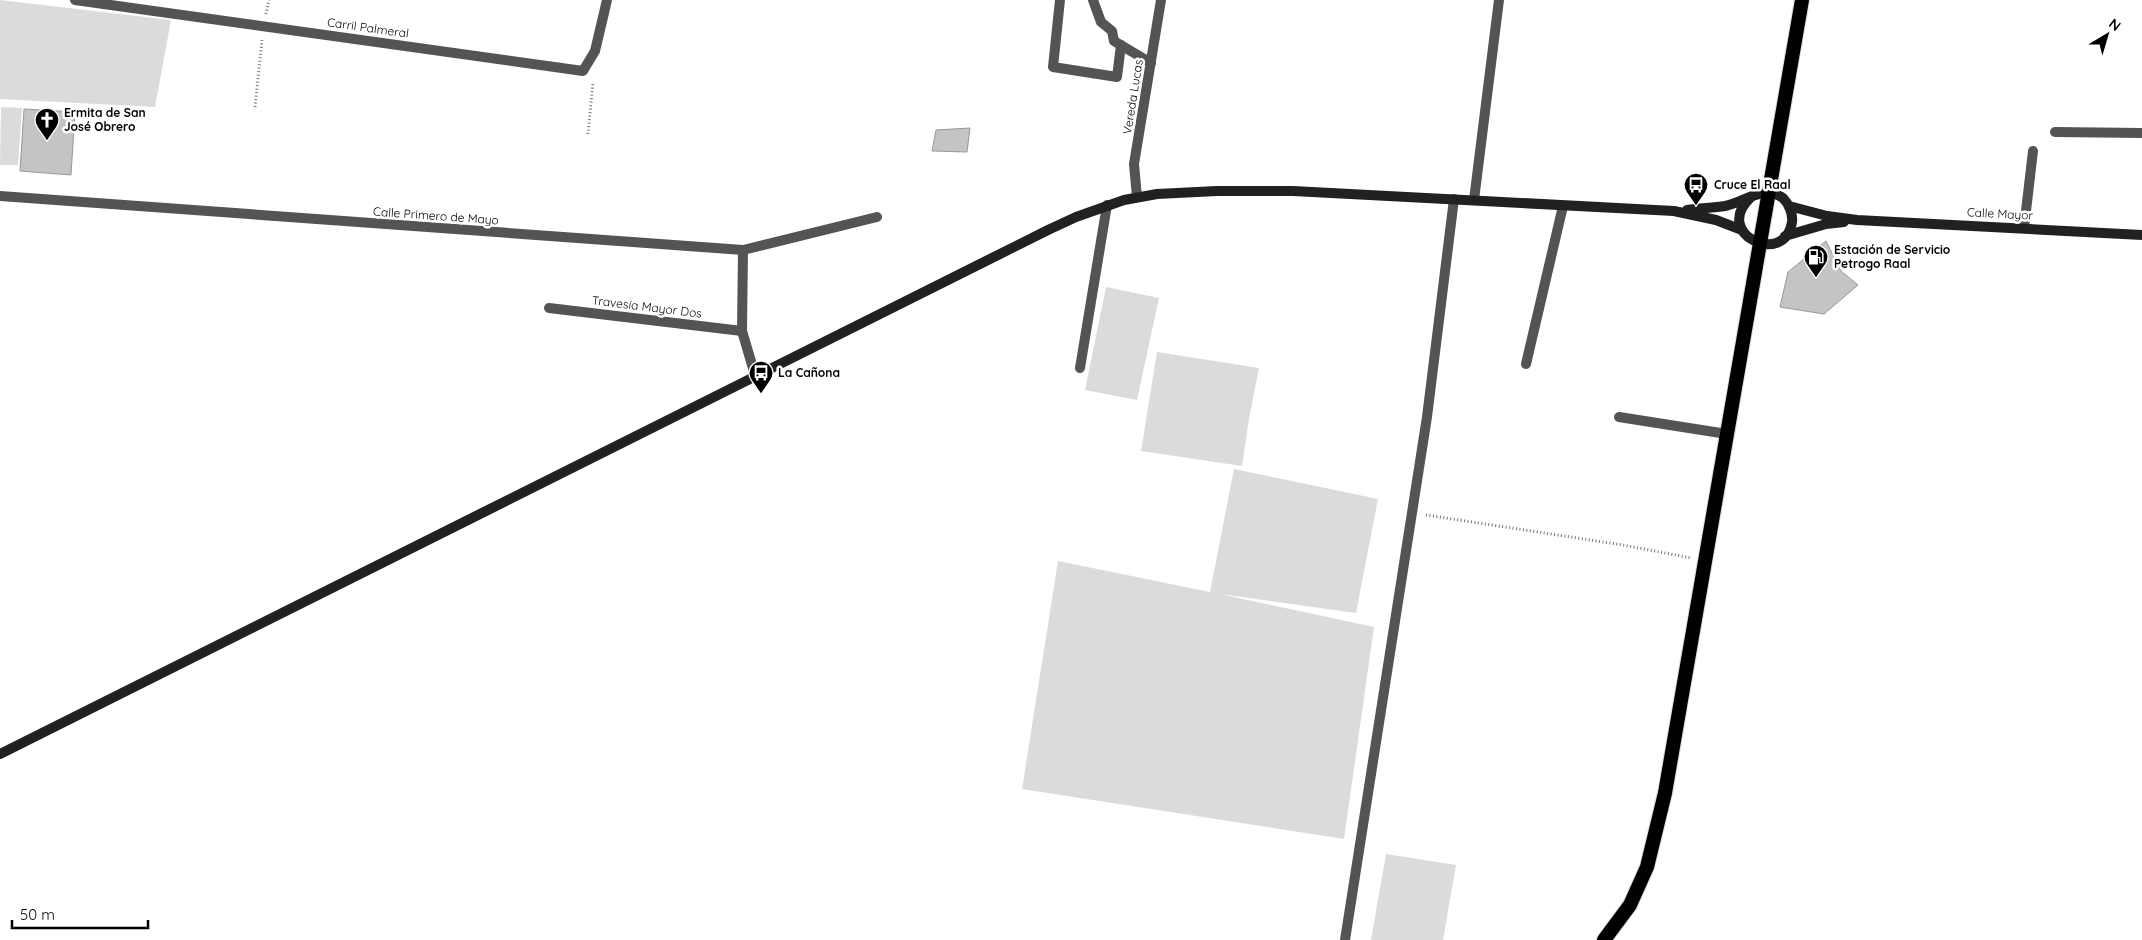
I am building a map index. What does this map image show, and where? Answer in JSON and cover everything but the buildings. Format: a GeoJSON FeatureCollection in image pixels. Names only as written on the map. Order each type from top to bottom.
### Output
{"type":"FeatureCollection","features":[{"type":"Feature","properties":{"kind":"highway"},"geometry":{"type":"LineString","coordinates":[[1604,940],[1630,905],[1647,867],[1665,793],[1802,0]]}},
{"type":"Feature","properties":{"kind":"main road"},"geometry":{"type":"LineString","coordinates":[[0,754],[755,375],[1048,230],[1107,205],[1137,198],[1209,191],[1274,191],[1674,211],[1698,215],[1742,230]]}},
{"type":"Feature","properties":{"kind":"main road"},"geometry":{"type":"LineString","coordinates":[[1674,211],[1725,206],[1763,192],[1769,192]]}},
{"type":"Feature","properties":{"kind":"main road","name":"Calle Mayor"},"geometry":{"type":"LineString","coordinates":[[1769,192],[1781,197],[1789,206],[1826,216],[1857,220],[2142,235]]}},
{"type":"Feature","properties":{"kind":"main road"},"geometry":{"type":"LineString","coordinates":[[1751,197],[1741,208],[1740,223],[1742,230],[1750,239],[1760,244]]}},
{"type":"Feature","properties":{"kind":"main road"},"geometry":{"type":"LineString","coordinates":[[1785,236],[1792,222],[1789,206]]}},
{"type":"Feature","properties":{"kind":"main road","name":"Calle Mayor"},"geometry":{"type":"LineString","coordinates":[[1760,244],[1778,242],[1785,236],[1826,224],[1857,220]]}},
{"type":"Feature","properties":{"kind":"street","name":"Carril Palmeral"},"geometry":{"type":"LineString","coordinates":[[75,0],[114,3],[583,71],[595,51],[607,0]]}},
{"type":"Feature","properties":{"kind":"street"},"geometry":{"type":"LineString","coordinates":[[1060,0],[1053,67],[1117,77],[1121,45]]}},
{"type":"Feature","properties":{"kind":"street"},"geometry":{"type":"LineString","coordinates":[[1093,0],[1101,22],[1112,31],[1114,41],[1151,63]]}},
{"type":"Feature","properties":{"kind":"street","name":"Vereda Lucas"},"geometry":{"type":"LineString","coordinates":[[1137,198],[1134,164],[1151,63],[1158,0]]}},
{"type":"Feature","properties":{"kind":"street"},"geometry":{"type":"LineString","coordinates":[[1474,200],[1499,0]]}},
{"type":"Feature","properties":{"kind":"street"},"geometry":{"type":"LineString","coordinates":[[2055,132],[2142,133]]}},
{"type":"Feature","properties":{"kind":"street"},"geometry":{"type":"LineString","coordinates":[[2024,228],[2033,150]]}},
{"type":"Feature","properties":{"kind":"street","name":"Calle Primero de Mayo"},"geometry":{"type":"LineString","coordinates":[[0,196],[743,250],[877,217]]}},
{"type":"Feature","properties":{"kind":"street"},"geometry":{"type":"LineString","coordinates":[[1345,940],[1428,407],[1454,199]]}},
{"type":"Feature","properties":{"kind":"street"},"geometry":{"type":"LineString","coordinates":[[1080,368],[1107,205]]}},
{"type":"Feature","properties":{"kind":"street"},"geometry":{"type":"LineString","coordinates":[[1526,364],[1563,206]]}},
{"type":"Feature","properties":{"kind":"street"},"geometry":{"type":"LineString","coordinates":[[743,250],[742,331],[755,375]]}},
{"type":"Feature","properties":{"kind":"street","name":"Travesía Mayor Dos"},"geometry":{"type":"LineString","coordinates":[[549,308],[742,331]]}},
{"type":"Feature","properties":{"kind":"street"},"geometry":{"type":"LineString","coordinates":[[1618,417],[1727,434]]}},
{"type":"Feature","properties":{"kind":"path"},"geometry":{"type":"LineString","coordinates":[[255,107],[264,26],[269,0]]}},
{"type":"Feature","properties":{"kind":"path"},"geometry":{"type":"LineString","coordinates":[[588,134],[593,79]]}},
{"type":"Feature","properties":{"kind":"path"},"geometry":{"type":"LineString","coordinates":[[1412,513],[1624,545],[1706,560]]}},
{"type":"Feature","properties":{"kind":"shaded area"},"geometry":{"type":"Polygon","coordinates":[[[0,0],[171,20],[155,107],[0,99],[0,0]]]}},
{"type":"Feature","properties":{"kind":"shaded area"},"geometry":{"type":"Polygon","coordinates":[[[1,107],[22,108],[18,165],[0,165],[1,107]]]}},
{"type":"Feature","properties":{"kind":"shaded area"},"geometry":{"type":"Polygon","coordinates":[[[1106,287],[1159,298],[1137,400],[1085,390],[1106,287]]]}},
{"type":"Feature","properties":{"kind":"shaded area"},"geometry":{"type":"Polygon","coordinates":[[[1157,352],[1259,368],[1242,466],[1141,451],[1157,352]]]}},
{"type":"Feature","properties":{"kind":"shaded area"},"geometry":{"type":"Polygon","coordinates":[[[1234,469],[1378,499],[1356,613],[1220,594],[1374,627],[1344,839],[1022,789],[1058,561],[1210,592],[1234,469]]]}},
{"type":"Feature","properties":{"kind":"shaded area"},"geometry":{"type":"Polygon","coordinates":[[[1386,854],[1456,865],[1443,940],[1371,940],[1386,854]]]}},
{"type":"Feature","properties":{"kind":"place","name":"Ermita de San José Obrero"},"geometry":{"type":"Point","coordinates":[47,141]}},
{"type":"Feature","properties":{"kind":"place","name":"Cruce El Raal"},"geometry":{"type":"Point","coordinates":[1696,206]}},
{"type":"Feature","properties":{"kind":"place","name":"Estación de Servicio Petrogo Raal"},"geometry":{"type":"Point","coordinates":[1816,278]}},
{"type":"Feature","properties":{"kind":"place","name":"La Cañona"},"geometry":{"type":"Point","coordinates":[761,394]}}]}
